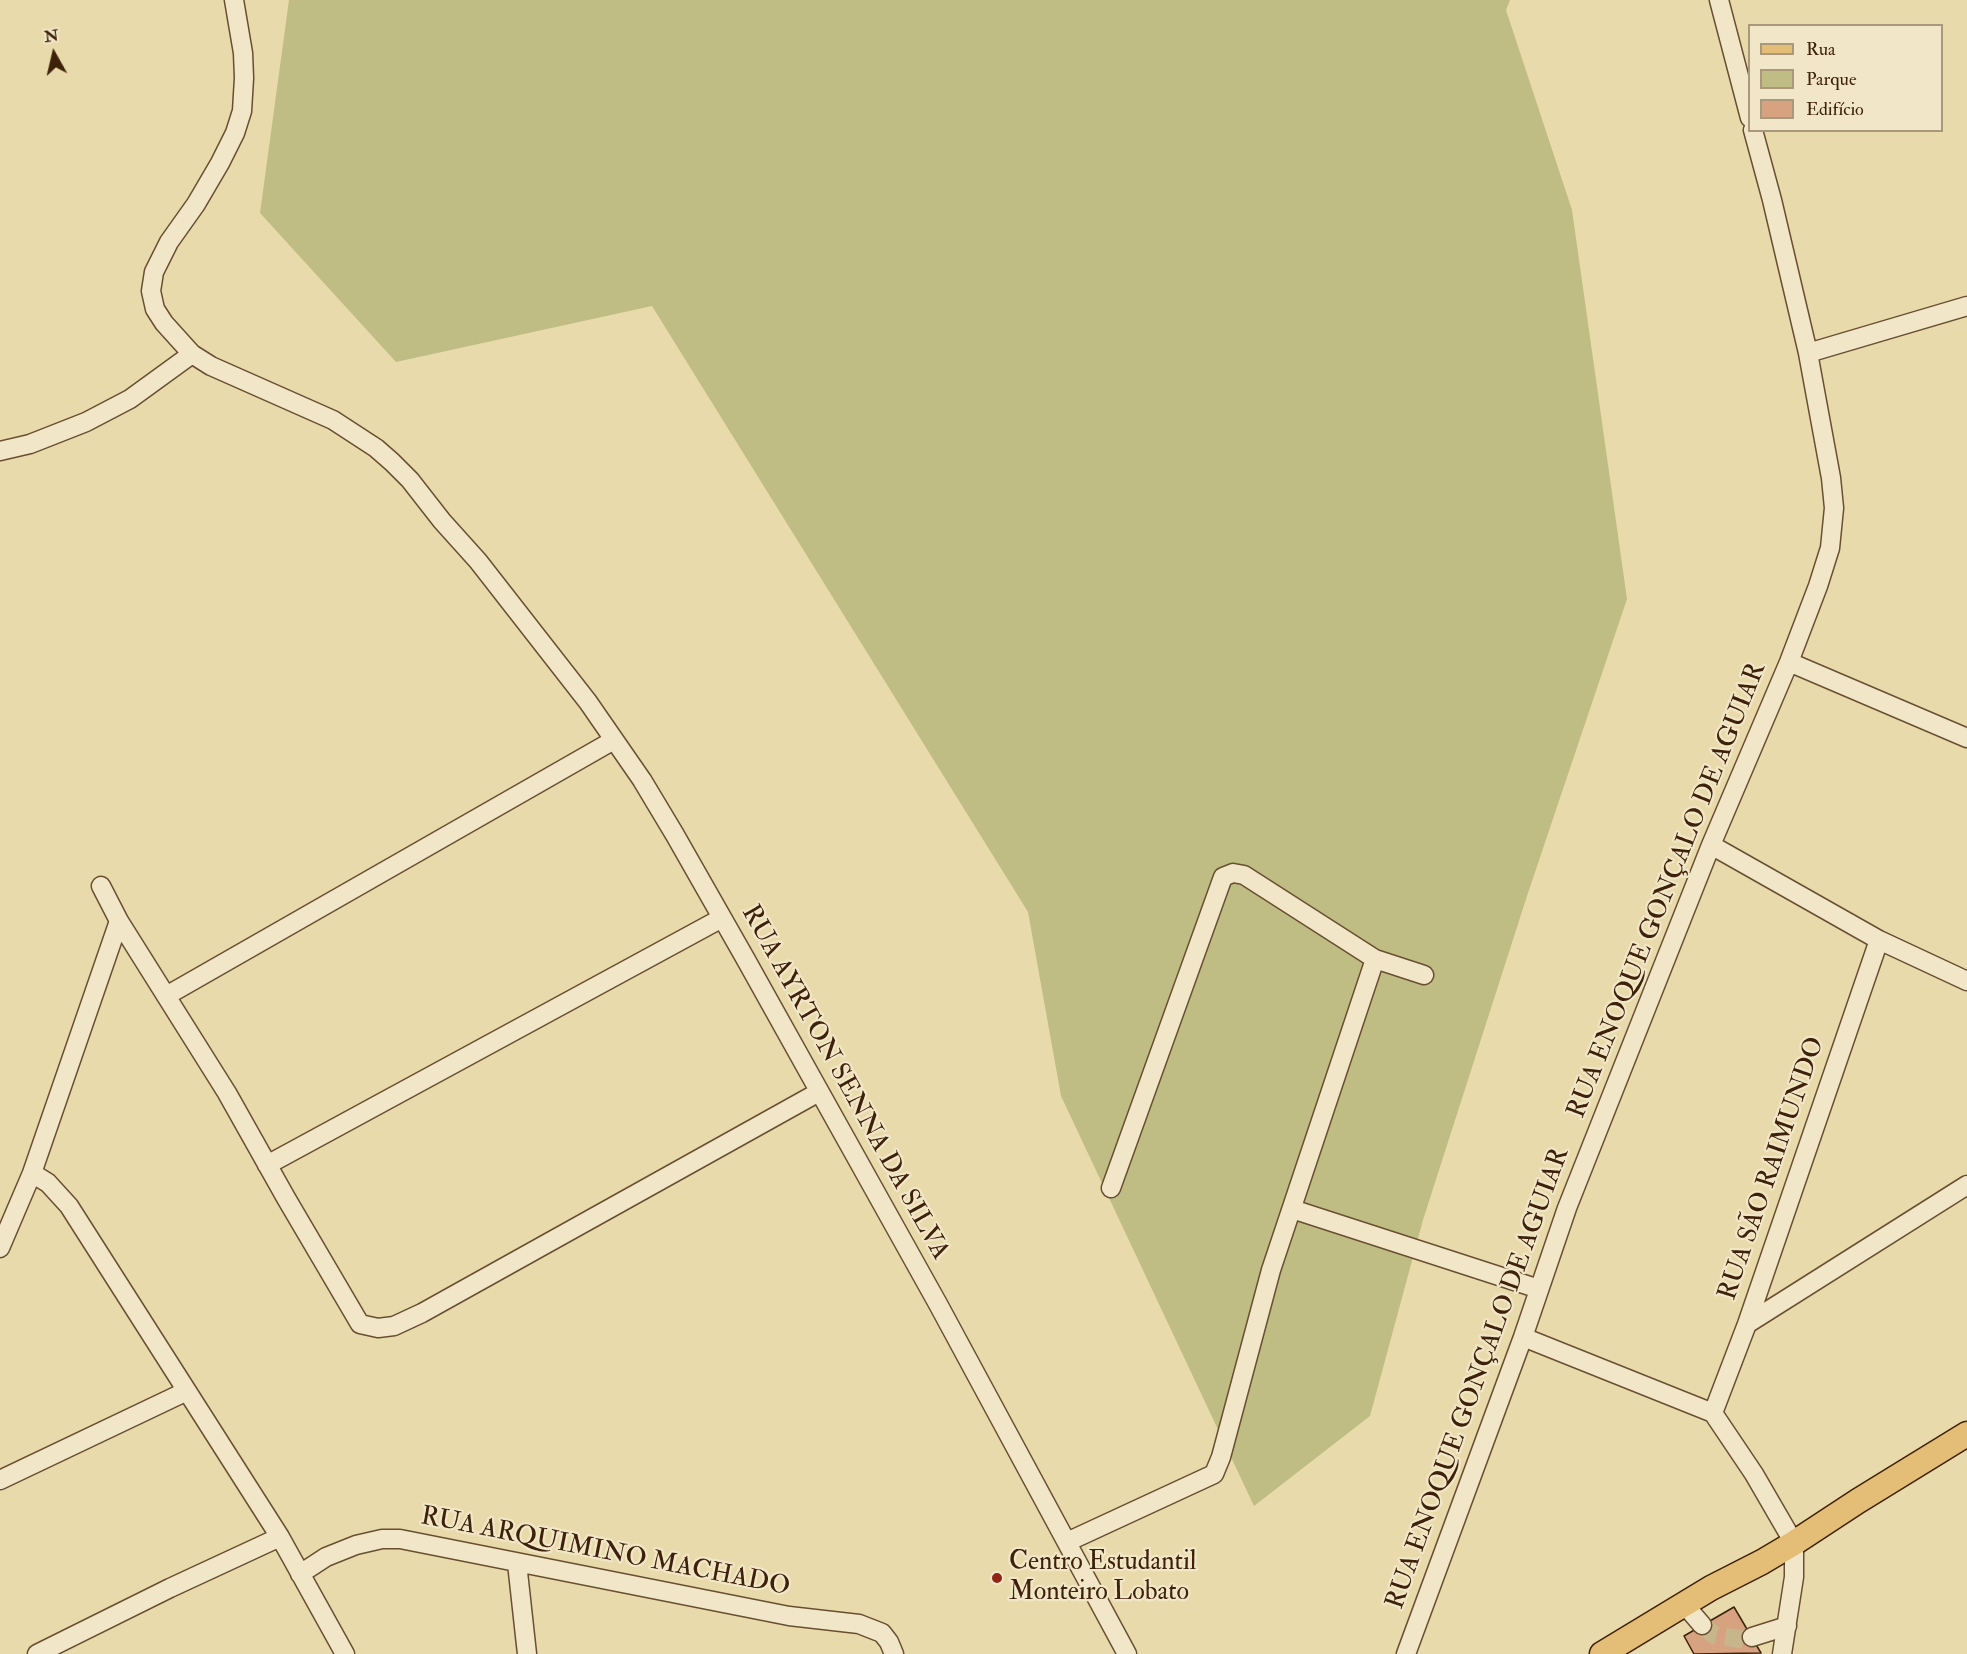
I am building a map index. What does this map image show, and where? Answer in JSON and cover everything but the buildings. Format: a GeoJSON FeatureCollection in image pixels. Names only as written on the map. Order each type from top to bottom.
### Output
{"type":"FeatureCollection","features":[{"type":"Feature","properties":{"kind":"main road"},"geometry":{"type":"LineString","coordinates":[[1602,1654],[1711,1588],[1794,1543],[1967,1434]]}},
{"type":"Feature","properties":{"kind":"street","name":"RUA AYRTON SENNA DA SILVA"},"geometry":{"type":"LineString","coordinates":[[234,0],[243,53],[242,111],[235,133],[220,163],[164,252],[154,272],[151,291],[155,309],[164,323],[192,354],[211,366],[333,420],[376,448],[410,480],[442,521],[478,561],[588,702],[642,780],[723,918],[938,1304],[1127,1654]]}},
{"type":"Feature","properties":{"kind":"street"},"geometry":{"type":"LineString","coordinates":[[1719,0],[1748,114]]}},
{"type":"Feature","properties":{"kind":"street","name":"RUA ENOQUE GONÇALO DE AGUIAR"},"geometry":{"type":"LineString","coordinates":[[1406,1654],[1523,1337],[1567,1208],[1711,845],[1789,662],[1830,548],[1834,508],[1831,478],[1808,353],[1754,132]]}},
{"type":"Feature","properties":{"kind":"street"},"geometry":{"type":"LineString","coordinates":[[1808,353],[1967,306]]}},
{"type":"Feature","properties":{"kind":"street"},"geometry":{"type":"LineString","coordinates":[[0,451],[30,444],[86,422],[130,399],[192,354]]}},
{"type":"Feature","properties":{"kind":"street"},"geometry":{"type":"LineString","coordinates":[[1789,662],[1967,738]]}},
{"type":"Feature","properties":{"kind":"street"},"geometry":{"type":"LineString","coordinates":[[166,996],[614,740]]}},
{"type":"Feature","properties":{"kind":"street"},"geometry":{"type":"LineString","coordinates":[[1711,845],[1879,940],[1967,981]]}},
{"type":"Feature","properties":{"kind":"street"},"geometry":{"type":"LineString","coordinates":[[1111,1188],[1223,877],[1233,873],[1244,875],[1375,959],[1424,975]]}},
{"type":"Feature","properties":{"kind":"street"},"geometry":{"type":"LineString","coordinates":[[101,886],[119,921],[227,1093],[360,1324],[378,1329],[393,1326],[422,1313],[819,1092]]}},
{"type":"Feature","properties":{"kind":"street"},"geometry":{"type":"LineString","coordinates":[[267,1165],[723,918]]}},
{"type":"Feature","properties":{"kind":"street"},"geometry":{"type":"LineString","coordinates":[[0,1248],[32,1173],[119,921]]}},
{"type":"Feature","properties":{"kind":"street","name":"RUA SÃO RAIMUNDO"},"geometry":{"type":"LineString","coordinates":[[1713,1413],[1747,1323],[1879,940]]}},
{"type":"Feature","properties":{"kind":"street"},"geometry":{"type":"LineString","coordinates":[[1067,1542],[1214,1474],[1221,1457],[1271,1270],[1375,959]]}},
{"type":"Feature","properties":{"kind":"street"},"geometry":{"type":"LineString","coordinates":[[32,1173],[48,1183],[69,1206],[280,1537],[345,1654]]}},
{"type":"Feature","properties":{"kind":"street"},"geometry":{"type":"LineString","coordinates":[[1747,1323],[1967,1185]]}},
{"type":"Feature","properties":{"kind":"street"},"geometry":{"type":"LineString","coordinates":[[1292,1209],[1539,1289]]}},
{"type":"Feature","properties":{"kind":"street"},"geometry":{"type":"LineString","coordinates":[[1523,1337],[1713,1413],[1774,1507],[1794,1543],[1794,1577],[1782,1654]]}},
{"type":"Feature","properties":{"kind":"street"},"geometry":{"type":"LineString","coordinates":[[0,1480],[187,1392]]}},
{"type":"Feature","properties":{"kind":"street"},"geometry":{"type":"LineString","coordinates":[[37,1654],[280,1537]]}},
{"type":"Feature","properties":{"kind":"street","name":"RUA ARQUIMINO MACHADO"},"geometry":{"type":"LineString","coordinates":[[300,1574],[336,1553],[356,1545],[382,1539],[400,1539],[789,1616],[859,1624],[882,1633],[894,1654]]}},
{"type":"Feature","properties":{"kind":"street"},"geometry":{"type":"LineString","coordinates":[[517,1563],[527,1654]]}},
{"type":"Feature","properties":{"kind":"street"},"geometry":{"type":"LineString","coordinates":[[1684,1604],[1702,1625]]}},
{"type":"Feature","properties":{"kind":"street"},"geometry":{"type":"LineString","coordinates":[[1752,1637],[1787,1626]]}},
{"type":"Feature","properties":{"kind":"green space"},"geometry":{"type":"Polygon","coordinates":[[[289,0],[1510,0],[1506,10],[1572,210],[1627,599],[1527,896],[1423,1220],[1370,1416],[1254,1506],[1061,1096],[1028,912],[652,306],[396,362],[260,213],[289,0]]]}},
{"type":"Feature","properties":{"kind":"tunnel"},"geometry":{"type":"LineString","coordinates":[[1702,1625],[1714,1635],[1745,1640],[1752,1637]]}},
{"type":"Feature","properties":{"kind":"place","name":"Centro Estudantil Monteiro Lobato"},"geometry":{"type":"Point","coordinates":[997,1578]}}]}
